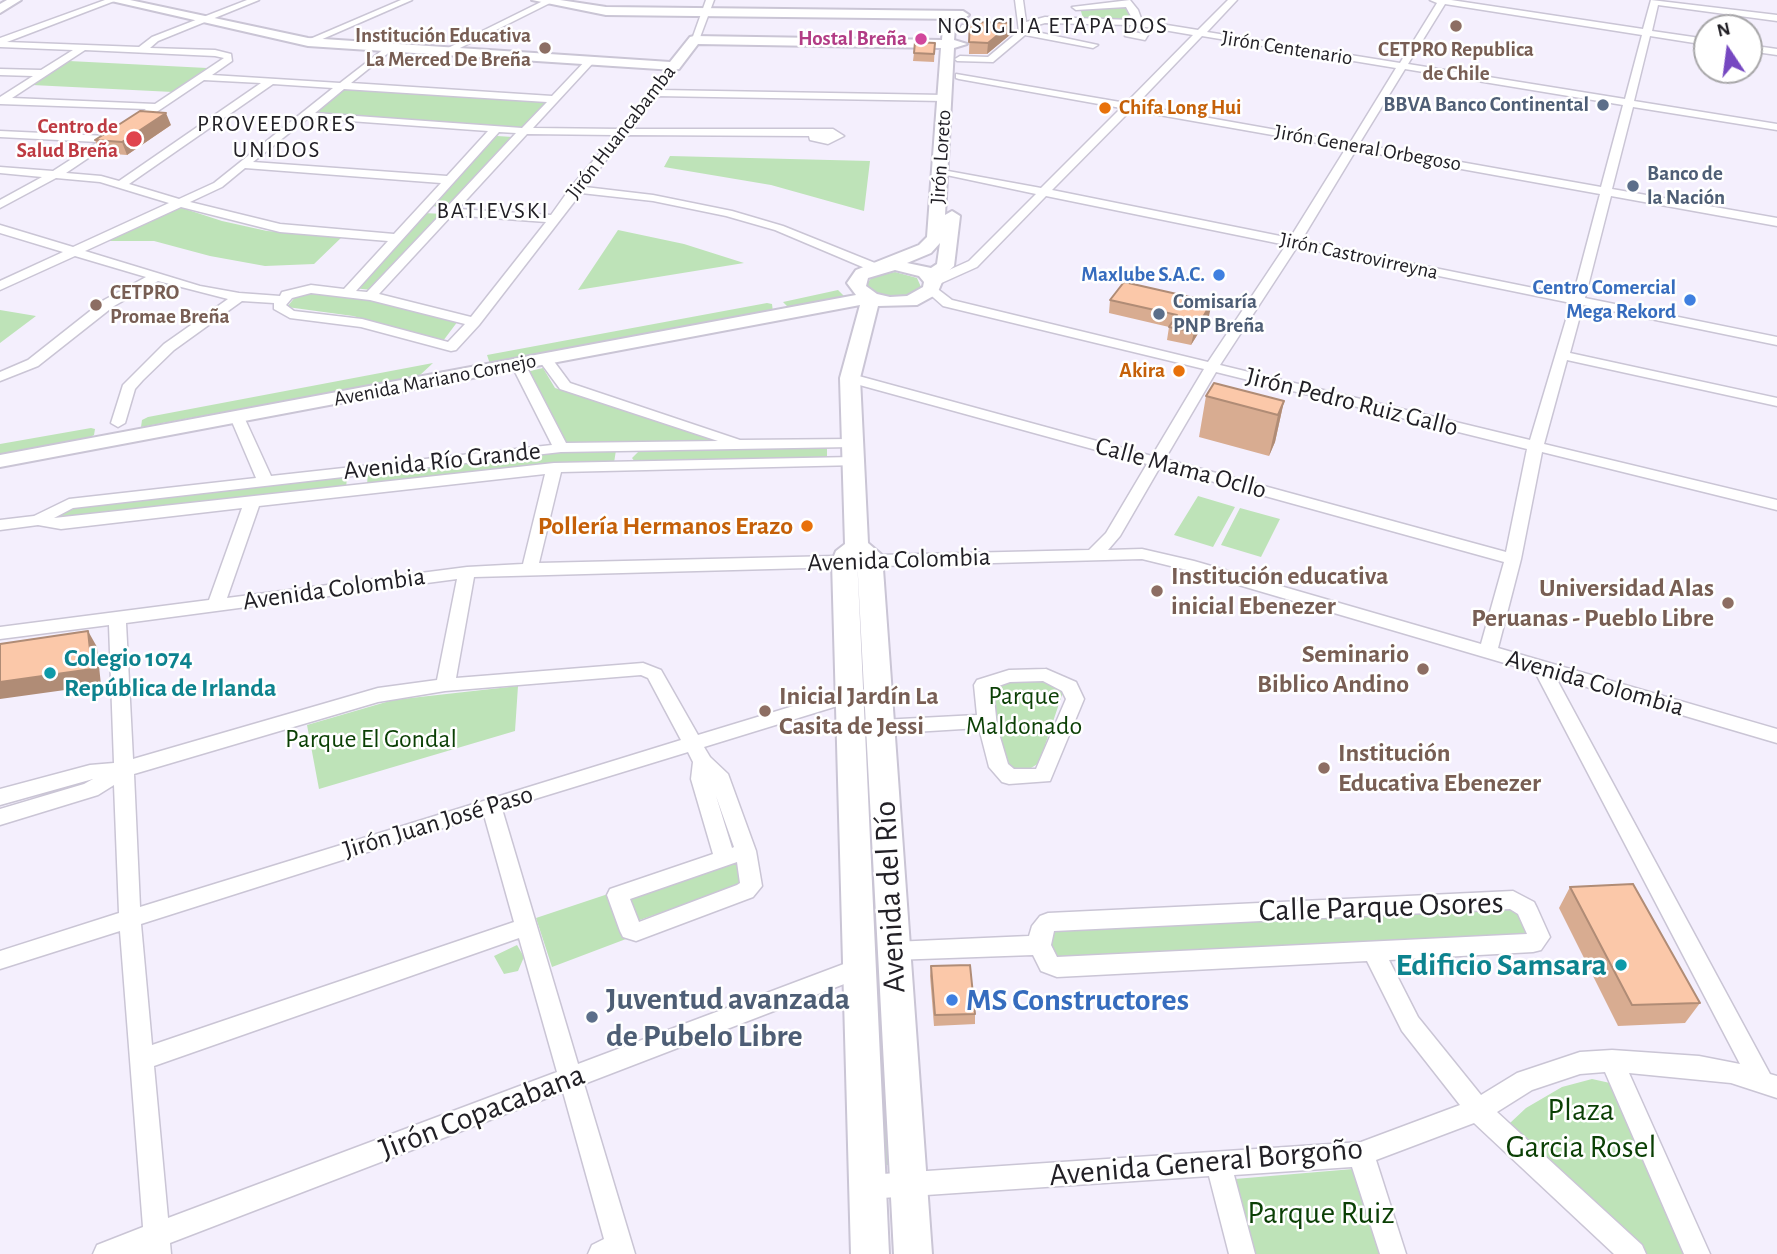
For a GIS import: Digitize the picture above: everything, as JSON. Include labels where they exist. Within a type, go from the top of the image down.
[{"type":"main road","points":[[0,9],[15,0]]},
{"type":"main road","points":[[113,0],[308,42],[674,66]]},
{"type":"main road","name":"Jirón Loreto","points":[[931,283],[945,266],[947,258],[948,171],[944,98],[956,49],[959,15],[947,0]]},
{"type":"main road","points":[[546,1],[592,10],[708,6],[959,15]]},
{"type":"main road","points":[[694,40],[956,49]]},
{"type":"main road","name":"Jirón Huancabamba","points":[[674,66],[694,40]]},
{"type":"main road","name":"Jirón Loreto","points":[[880,267],[931,244],[935,238],[966,76],[956,49]]},
{"type":"main road","points":[[863,329],[882,312],[901,302],[919,298],[931,283],[906,266],[880,267],[862,274],[856,283],[862,294],[871,298]]},
{"type":"main road","name":"Avenida Mariano Cornejo","points":[[0,445],[237,417],[455,363],[518,364],[545,359],[780,308],[856,283]]},
{"type":"main road","name":"Avenida Mariano Cornejo","points":[[0,461],[121,429],[455,363],[780,308],[871,298],[901,302]]},
{"type":"main road","name":"Avenida del Río","points":[[870,1254],[858,969],[864,696],[850,378],[871,298]]},
{"type":"main road","name":"Avenida del Río","points":[[864,696],[881,727],[913,1254]]},
{"type":"street","points":[[0,43],[113,0]]},
{"type":"street","points":[[141,50],[155,39],[255,0]]},
{"type":"street","points":[[308,42],[408,0]]},
{"type":"street","points":[[1019,0],[1023,27]]},
{"type":"street","points":[[931,283],[973,264],[1233,0]]},
{"type":"street","points":[[447,51],[546,1]]},
{"type":"street","points":[[1094,555],[1112,536],[1212,367],[1354,146],[1439,1],[1693,40]]},
{"type":"street","points":[[1488,652],[1513,559],[1535,448],[1578,301],[1655,1],[1777,18]]},
{"type":"street","points":[[1080,20],[1074,4],[1127,2],[1138,23],[1128,34],[1145,37]]},
{"type":"street","name":"Jirón Huancabamba","points":[[694,40],[708,6]]},
{"type":"street","points":[[959,15],[1023,27],[1086,31],[1093,45]]},
{"type":"street","name":"Jirón Centenario","points":[[1023,27],[1045,20],[1080,20],[1086,31],[1138,23],[1777,127]]},
{"type":"street","name":"Jirón Loreto","points":[[966,76],[990,60],[1023,27]]},
{"type":"street","points":[[0,43],[228,56],[226,62],[58,173],[0,205]]},
{"type":"street","points":[[1,100],[82,48]]},
{"type":"street","points":[[0,286],[184,204],[218,186],[389,48]]},
{"type":"street","points":[[956,49],[990,60]]},
{"type":"street","points":[[370,296],[590,61]]},
{"type":"street","name":"Jirón Huancabamba","points":[[455,363],[474,322],[575,189],[674,66]]},
{"type":"street","points":[[0,72],[42,74]]},
{"type":"street","name":"Jirón General Orbegoso","points":[[966,76],[1777,222]]},
{"type":"street","points":[[204,77],[554,99]]},
{"type":"street","points":[[122,184],[271,81]]},
{"type":"street","points":[[653,93],[944,98]]},
{"type":"street","points":[[1,100],[158,107]]},
{"type":"street","points":[[306,115],[526,131],[813,136]]},
{"type":"street","points":[[347,293],[496,129]]},
{"type":"street","points":[[0,134],[110,139]]},
{"type":"street","points":[[244,165],[450,180]]},
{"type":"street","points":[[0,170],[58,173],[122,184],[184,204],[280,228],[398,238]]},
{"type":"street","name":"Jirón Castrovirreyna","points":[[948,171],[1777,341]]},
{"type":"street","points":[[575,189],[653,198],[728,213],[779,228],[880,267]]},
{"type":"street","points":[[423,210],[553,219]]},
{"type":"street","points":[[0,229],[198,289],[239,297],[283,300]]},
{"type":"street","points":[[0,377],[33,363],[109,303],[159,275]]},
{"type":"street","name":"Jirón Pedro Ruiz Gallo","points":[[931,283],[948,303],[1777,505]]},
{"type":"street","points":[[455,363],[362,323],[290,314],[279,306],[283,300],[303,290],[347,293],[370,296],[474,322]]},
{"type":"street","points":[[121,429],[128,388],[169,347],[239,297]]},
{"type":"street","points":[[1562,355],[1777,402]]},
{"type":"street","points":[[545,359],[565,386],[746,445]]},
{"type":"street","points":[[518,364],[561,447]]},
{"type":"street","name":"Calle Mama Ocllo","points":[[850,378],[1513,559]]},
{"type":"street","points":[[237,417],[265,480]]},
{"type":"street","name":"Avenida Río Grande","points":[[38,520],[69,504],[561,447],[746,445],[852,452]]},
{"type":"street","points":[[623,466],[626,447]]},
{"type":"street","name":"Avenida Río Grande","points":[[0,525],[38,520],[61,524],[554,468],[852,452]]},
{"type":"street","points":[[530,568],[554,468]]},
{"type":"street","points":[[352,491],[354,470]]},
{"type":"street","points":[[216,604],[252,503]]},
{"type":"street","name":"Avenida Colombia","points":[[0,633],[467,572],[857,556],[1142,554],[1777,736]]},
{"type":"street","points":[[445,685],[467,572]]},
{"type":"street","points":[[117,616],[130,919],[158,1244]]},
{"type":"street","points":[[1542,668],[1769,1084]]},
{"type":"street","points":[[0,797],[90,772],[125,769],[367,698],[445,685],[643,669],[655,674],[703,762],[718,774],[746,851],[751,886],[745,891],[636,932],[631,931],[618,895],[746,851]]},
{"type":"street","points":[[1009,676],[1046,676],[1055,678],[1074,692],[1076,699],[1064,730],[1043,776],[1038,778],[1009,777],[1003,772],[986,721],[983,685],[989,680],[1009,676]]},
{"type":"street","name":"Jirón Juan José Paso","points":[[0,960],[491,805],[694,743],[864,696]]},
{"type":"street","points":[[881,727],[986,721]]},
{"type":"street","points":[[703,762],[701,779],[725,859]]},
{"type":"street","points":[[0,817],[91,790],[125,769]]},
{"type":"street","points":[[491,805],[570,1078],[614,1251]]},
{"type":"street","name":"Calle Parque Osores","points":[[1513,900],[1526,908],[1539,937],[1533,943],[1057,967],[1049,964],[1040,945],[1040,932],[1048,922],[1513,900]]},
{"type":"street","points":[[143,1059],[525,927]]},
{"type":"street","points":[[893,951],[1040,945]]},
{"type":"street","points":[[1373,951],[1410,1024],[1478,1110],[1633,1254]]},
{"type":"street","name":"Jirón Copacabana","points":[[106,1254],[158,1244],[570,1078],[858,969]]},
{"type":"street","points":[[1612,1061],[1697,1254]]},
{"type":"street","name":"Avenida General Borgoño","points":[[867,1187],[1361,1154],[1478,1110],[1525,1081],[1580,1063],[1612,1061],[1699,1067],[1769,1084]]},
{"type":"street","points":[[1361,1154],[1393,1254]]},
{"type":"street","points":[[1219,1165],[1242,1254]]},
{"type":"green space","points":[[1126,6],[1132,20],[1083,18],[1080,8]]},
{"type":"green space","points":[[69,61],[207,68],[173,92],[32,85]]},
{"type":"green space","points":[[345,88],[548,101],[523,128],[314,113]]},
{"type":"green space","points":[[497,136],[513,137],[450,208],[432,206]]},
{"type":"green space","points":[[670,156],[870,161],[864,211],[771,185],[664,167]]},
{"type":"green space","points":[[179,207],[222,221],[267,231],[343,236],[314,264],[265,266],[210,256],[154,241],[107,241]]},
{"type":"green space","points":[[424,213],[443,214],[372,290],[353,288]]},
{"type":"green space","points":[[618,230],[684,244],[744,263],[578,290]]},
{"type":"green space","points":[[895,272],[917,278],[921,287],[919,291],[896,299],[878,297],[867,290],[866,285],[872,277]]},
{"type":"green space","points":[[838,290],[846,298],[790,309],[783,302]]},
{"type":"green space","points":[[300,291],[344,293],[458,321],[443,341],[353,316],[287,307]]},
{"type":"green space","points":[[772,304],[773,312],[490,364],[487,355]]},
{"type":"green space","points":[[0,310],[36,316],[0,343]]},
{"type":"green space","points":[[433,363],[419,376],[141,427],[142,420],[148,417]]},
{"type":"green space","points":[[543,368],[555,388],[714,439],[714,442],[568,445],[526,372]]},
{"type":"green space","points":[[95,429],[94,435],[89,438],[0,455],[0,444]]},
{"type":"green space","points":[[827,447],[827,458],[635,462],[632,458],[639,451]]},
{"type":"green space","points":[[616,450],[614,463],[367,485],[368,472],[525,455]]},
{"type":"green space","points":[[347,476],[346,489],[59,519],[61,514],[76,508]]},
{"type":"green space","points":[[1198,496],[1235,507],[1213,547],[1174,535]]},
{"type":"green space","points":[[1240,508],[1280,519],[1261,557],[1221,545]]},
{"type":"green space","name":"Parque Maldonado","points":[[1036,676],[1053,680],[1063,692],[1039,763],[1031,768],[1009,770],[1002,764],[986,683]]},
{"type":"green space","name":"Parque El Gondal","points":[[518,686],[515,731],[319,789],[307,725],[393,700]]},
{"type":"green space","points":[[856,709],[869,709],[896,1165],[876,1165]]},
{"type":"green space","points":[[737,861],[741,863],[743,884],[637,921],[629,902],[632,898]]},
{"type":"green space","points":[[611,893],[626,939],[552,967],[536,918]]},
{"type":"green space","points":[[1514,907],[1521,915],[1529,937],[1059,959],[1049,950],[1051,930]]},
{"type":"green space","points":[[517,945],[524,957],[518,971],[504,974],[494,956]]},
{"type":"green space","name":"Plaza Garcia Rosel","points":[[1592,1079],[1610,1083],[1686,1254],[1646,1254],[1510,1123],[1526,1108],[1562,1087]]},
{"type":"green space","name":"Parque Ruiz","points":[[1353,1169],[1379,1254],[1254,1254],[1235,1179]]},
{"type":"building","points":[[970,22],[1012,23],[988,43],[969,42]]},
{"type":"building","points":[[915,42],[935,43],[934,54],[914,53]]},
{"type":"building","points":[[140,111],[166,113],[122,142],[95,140]]},
{"type":"building","points":[[1124,282],[1212,302],[1194,332],[1169,327],[1177,315],[1110,300]]},
{"type":"building","points":[[1214,383],[1284,401],[1278,415],[1206,396]]},
{"type":"building","points":[[88,631],[92,669],[0,682],[0,644]]},
{"type":"building","points":[[1633,884],[1700,1003],[1632,1005],[1570,887]]},
{"type":"building","name":"MS Constructores","points":[[970,965],[975,1014],[935,1015],[931,966]]},
{"type":"place","name":"CETPRO Republica de Chile","points":[[1456,26]]},
{"type":"place","name":"Hostal Breña","points":[[921,39]]},
{"type":"place","name":"Institución Educativa La Merced De Breña","points":[[545,48]]},
{"type":"place","name":"BBVA Banco Continental","points":[[1603,105]]},
{"type":"place","name":"Chifa Long Hui","points":[[1105,108]]},
{"type":"place","name":"Centro de Salud Breña","points":[[134,139]]},
{"type":"place","name":"Banco de la Nación","points":[[1633,186]]},
{"type":"place","name":"Maxlube S.A.C.","points":[[1219,275]]},
{"type":"place","name":"Centro Comercial Mega Rekord","points":[[1690,300]]},
{"type":"place","name":"CETPRO Promae Breña","points":[[96,305]]},
{"type":"place","name":"Comisaría PNP Breña","points":[[1159,314]]},
{"type":"place","name":"Akira","points":[[1179,371]]},
{"type":"place","name":"Pollería Hermanos Erazo","points":[[807,526]]},
{"type":"place","name":"Institución educativa inicial Ebenezer","points":[[1157,591]]},
{"type":"place","name":"Universidad Alas Peruanas - Pueblo Libre","points":[[1728,603]]},
{"type":"place","name":"Seminario Biblico Andino","points":[[1423,669]]},
{"type":"place","name":"Colegio 1074 República de Irlanda","points":[[50,673]]},
{"type":"place","name":"Inicial Jardín La Casita de Jessi","points":[[765,711]]},
{"type":"place","name":"Institución Educativa Ebenezer","points":[[1324,768]]},
{"type":"place","name":"Edificio Samsara","points":[[1621,965]]},
{"type":"place","name":"MS Constructores","points":[[952,1000]]},
{"type":"place","name":"Juventud avanzada de Pubelo Libre","points":[[592,1017]]},
{"type":"district","name":"NOSIGLIA ETAPA DOS","points":[[1053,26]]},
{"type":"district","name":"PROVEEDORES UNIDOS","points":[[277,137]]},
{"type":"district","name":"BATIEVSKI","points":[[493,211]]}]
